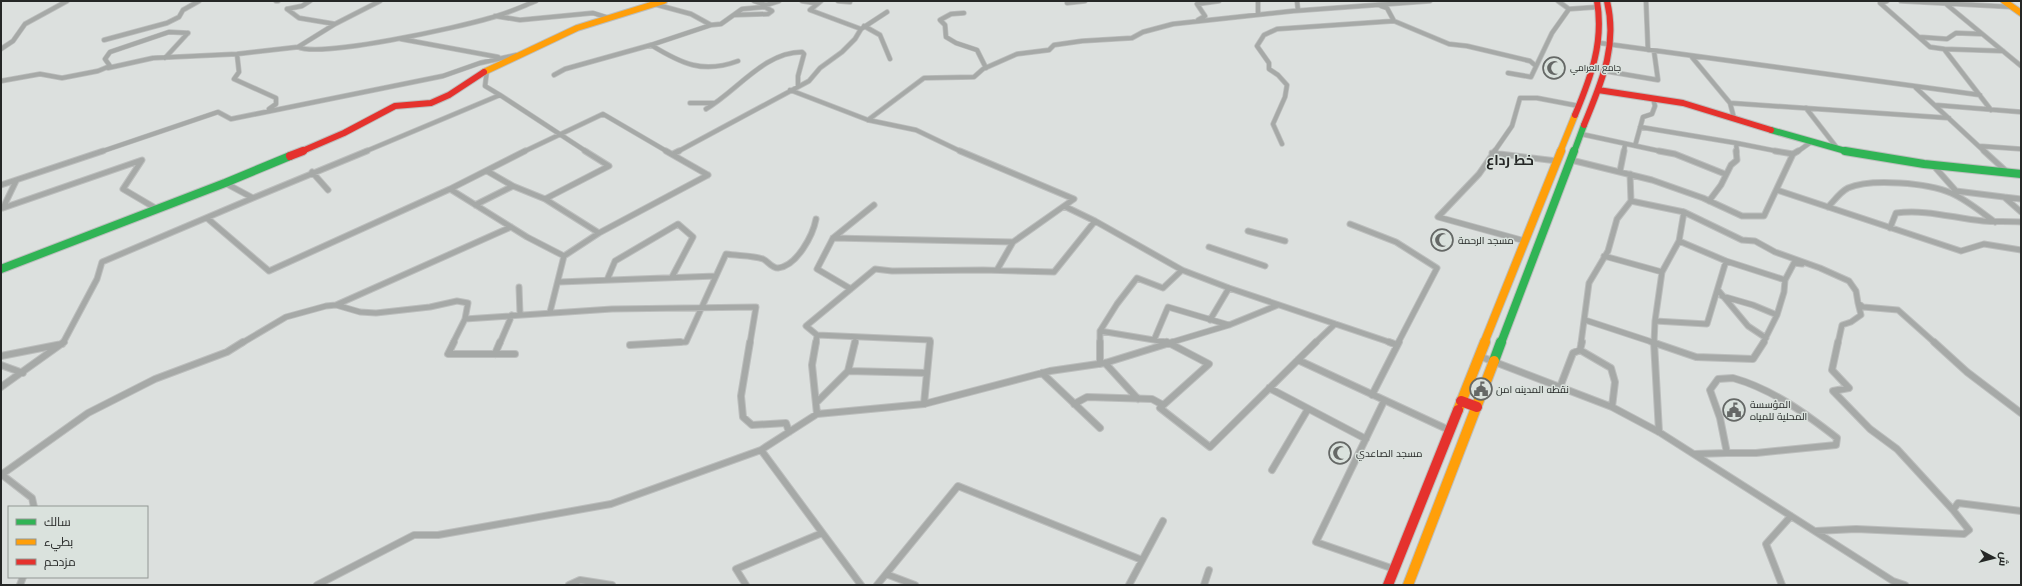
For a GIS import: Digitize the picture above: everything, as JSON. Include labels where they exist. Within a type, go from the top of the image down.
[{"type":"main road","points":[[1,269],[225,183],[344,133],[395,106],[424,105],[440,100],[488,70],[577,28],[664,1]]},
{"type":"main road","points":[[1408,585],[1605,71],[1612,45],[1612,25],[1607,1]]},
{"type":"main road","points":[[2004,1],[2015,6],[2021,13]]},
{"type":"main road","points":[[1388,585],[1594,69],[1600,43],[1598,4]]},
{"type":"main road","points":[[1594,69],[1605,71]]},
{"type":"main road","points":[[1598,90],[1683,103],[1811,142],[1865,155],[1933,165],[2021,174]]},
{"type":"main road","points":[[1535,215],[1548,220]]},
{"type":"main road","points":[[1521,251],[1535,256]]},
{"type":"main road","points":[[1461,401],[1477,407]]},
{"type":"street","points":[[1,49],[12,44],[20,29],[25,24],[68,1]]},
{"type":"street","points":[[104,40],[167,23],[179,17],[183,10],[199,1]]},
{"type":"street","points":[[310,1],[302,6],[287,9],[299,18],[335,24]]},
{"type":"street","points":[[298,47],[335,24],[380,1]]},
{"type":"street","points":[[1,81],[40,74],[62,78],[98,71],[148,58],[237,54],[271,51],[290,46],[298,47],[304,50],[334,49],[445,30],[495,16],[536,1]]},
{"type":"street","points":[[734,15],[768,14],[772,11],[766,6],[754,1]]},
{"type":"street","points":[[554,76],[565,69],[651,45],[711,25],[721,24],[742,9],[766,6],[779,1]]},
{"type":"street","points":[[802,1],[815,3],[821,1]]},
{"type":"street","points":[[821,1],[810,10],[863,27],[880,35],[890,58]]},
{"type":"street","points":[[838,1],[850,2]]},
{"type":"street","points":[[1067,3],[1085,1]]},
{"type":"street","points":[[1194,22],[1205,16],[1197,4],[1219,1]]},
{"type":"street","points":[[1258,1],[1258,14]]},
{"type":"street","points":[[1297,1],[1298,10]]},
{"type":"street","points":[[1330,1],[1331,8]]},
{"type":"street","points":[[868,120],[924,78],[974,77],[986,68],[1017,54],[1049,50],[1054,45],[1082,41],[1132,38],[1143,32],[1173,24],[1258,14],[1430,1]]},
{"type":"street","points":[[1558,1],[1569,9]]},
{"type":"street","points":[[1646,1],[1648,50]]},
{"type":"street","points":[[1887,1],[1880,3],[1930,48],[1944,50],[2003,51]]},
{"type":"street","points":[[1901,1],[2015,6]]},
{"type":"street","points":[[654,4],[704,19],[711,25]]},
{"type":"street","points":[[1508,73],[1531,77],[1550,37],[1562,17],[1569,9],[1598,4]]},
{"type":"street","points":[[1945,4],[2021,66]]},
{"type":"street","points":[[1377,5],[1387,8],[1394,21]]},
{"type":"street","points":[[673,154],[809,80],[820,68],[842,52],[855,39],[863,27],[887,12]]},
{"type":"street","points":[[495,16],[520,20],[593,13],[609,18]]},
{"type":"street","points":[[964,13],[951,14],[940,20],[945,25],[946,37],[956,43],[977,50],[986,68]]},
{"type":"street","points":[[1282,144],[1273,124],[1285,97],[1287,85],[1278,75],[1269,69],[1268,63],[1257,46],[1261,38],[1267,32],[1277,29],[1394,21],[1449,44],[1468,46],[1530,61],[1536,66]]},
{"type":"street","points":[[167,23],[180,32]]},
{"type":"street","points":[[98,71],[110,66],[105,59],[115,50],[164,34],[180,32],[188,33],[164,58]]},
{"type":"street","points":[[1919,37],[1947,39],[1956,33],[1981,34]]},
{"type":"street","points":[[375,41],[402,39],[502,58]]},
{"type":"street","points":[[1600,43],[1980,95]]},
{"type":"street","points":[[651,45],[670,56],[697,67],[717,68],[738,61]]},
{"type":"street","points":[[1944,50],[1991,110]]},
{"type":"street","points":[[1605,71],[1658,80],[1654,51]]},
{"type":"street","points":[[706,109],[758,68],[791,52],[802,52],[804,54],[798,76],[798,86]]},
{"type":"street","points":[[1,186],[218,112],[231,119],[443,76],[480,63],[526,53]]},
{"type":"street","points":[[237,54],[239,72],[234,79],[276,98],[276,104],[265,111]]},
{"type":"street","points":[[1691,56],[1730,103],[1734,118]]},
{"type":"street","points":[[488,70],[485,86],[609,166],[545,199]]},
{"type":"street","points":[[1915,87],[2007,172]]},
{"type":"street","points":[[790,90],[868,120],[916,130],[1074,199],[1013,242],[997,270]]},
{"type":"street","points":[[1,387],[63,344],[97,279],[102,262],[312,172],[500,95]]},
{"type":"street","points":[[1525,241],[1438,217],[1479,174],[1512,126],[1520,98],[1537,98],[1579,106]]},
{"type":"street","points":[[1634,146],[1643,117],[1652,114],[1655,106],[1653,98]]},
{"type":"street","points":[[690,103],[715,103]]},
{"type":"street","points":[[1730,103],[1949,118]]},
{"type":"street","points":[[1935,105],[2021,112]]},
{"type":"street","points":[[1806,108],[1837,148]]},
{"type":"street","points":[[207,218],[269,271],[450,189],[560,133],[603,114],[708,175],[599,233],[564,256],[559,282],[550,312]]},
{"type":"street","points":[[1640,127],[1793,154]]},
{"type":"street","points":[[1581,134],[1675,154],[1725,174]]},
{"type":"street","points":[[1571,160],[1652,180],[1709,201],[1742,216],[1758,217],[1764,216],[1778,190],[1793,154],[1811,142]]},
{"type":"street","points":[[1620,171],[1625,144]]},
{"type":"street","points":[[1709,201],[1721,185],[1725,174],[1737,160],[1736,144]]},
{"type":"street","points":[[1979,146],[2021,149]]},
{"type":"street","points":[[1492,153],[1557,161]]},
{"type":"street","points":[[16,181],[3,208],[142,160],[123,189],[157,209]]},
{"type":"street","points":[[1933,165],[1956,191],[2021,199]]},
{"type":"street","points":[[487,171],[513,186],[545,199],[599,233]]},
{"type":"street","points":[[312,172],[328,190]]},
{"type":"street","points":[[1580,350],[1589,283],[1604,256],[1617,219],[1631,201],[1630,174]]},
{"type":"street","points":[[225,183],[253,198]]},
{"type":"street","points":[[1828,207],[1843,191],[1850,187],[1870,183],[1893,184],[1950,193],[1995,222]]},
{"type":"street","points":[[475,205],[513,186]]},
{"type":"street","points":[[450,189],[511,227],[564,256]]},
{"type":"street","points":[[1778,190],[1961,251],[1984,244],[2021,250]]},
{"type":"street","points":[[2004,196],[2021,212]]},
{"type":"street","points":[[1631,201],[1684,212],[1742,240],[1755,241],[1775,252],[1849,282],[1856,291],[1861,315],[1842,325],[1832,370],[1849,388],[1832,391],[1870,429],[1897,448],[1969,530],[1964,534],[1856,529],[1816,531]]},
{"type":"street","points":[[851,289],[817,269],[833,238],[874,204]]},
{"type":"street","points":[[1064,206],[1095,221],[1182,270],[1229,288],[1397,345]]},
{"type":"street","points":[[1890,228],[1896,213],[1903,211],[1938,213],[1995,222],[2021,222]]},
{"type":"street","points":[[1659,432],[1654,343],[1655,321],[1662,272],[1678,241],[1684,212]]},
{"type":"street","points":[[630,345],[686,342],[726,254],[764,259],[769,265],[775,268],[782,267],[809,242],[816,218]]},
{"type":"street","points":[[924,404],[930,340],[856,338],[817,335],[806,326],[875,269],[892,271],[997,270],[1054,272],[1095,221]]},
{"type":"street","points":[[607,280],[615,261],[678,224],[692,237],[672,277]]},
{"type":"street","points":[[1350,224],[1379,233],[1414,251],[1438,268],[1372,395]]},
{"type":"street","points":[[34,506],[32,498],[1,474],[94,409],[155,379],[227,352],[286,317],[326,306],[336,305],[511,227]]},
{"type":"street","points":[[1248,230],[1285,241]]},
{"type":"street","points":[[833,238],[1013,242]]},
{"type":"street","points":[[1678,241],[1726,261],[1785,280]]},
{"type":"street","points":[[1209,247],[1265,266]]},
{"type":"street","points":[[1604,256],[1662,272]]},
{"type":"street","points":[[1655,321],[1707,324],[1726,261]]},
{"type":"street","points":[[1585,320],[1696,357],[1753,359],[1766,338],[1777,315],[1784,292],[1785,280],[1794,264],[1802,264],[1802,262]]},
{"type":"street","points":[[1138,399],[1103,363],[1100,331],[1136,278],[1163,288],[1182,270]]},
{"type":"street","points":[[559,282],[716,276]]},
{"type":"street","points":[[519,287],[520,314]]},
{"type":"street","points":[[1210,320],[1229,288]]},
{"type":"street","points":[[1717,292],[1723,296],[1748,326],[1766,338]]},
{"type":"street","points":[[1723,296],[1753,305],[1777,315]]},
{"type":"street","points":[[336,305],[360,312],[376,313],[430,307],[457,301],[468,303],[465,319],[448,354],[515,354]]},
{"type":"street","points":[[1858,303],[1863,307],[1898,310],[1967,372],[2021,413]]},
{"type":"street","points":[[317,585],[414,535],[438,535],[611,504],[761,450],[817,414],[924,404],[1042,374],[1103,363],[1229,325],[1278,305]]},
{"type":"street","points":[[465,319],[520,314],[612,309],[756,307],[741,396],[743,417],[752,425],[786,423],[790,432]]},
{"type":"street","points":[[1154,340],[1168,307],[1229,325]]},
{"type":"street","points":[[495,354],[512,315]]},
{"type":"street","points":[[1100,331],[1171,343],[1209,364],[1160,408],[1210,447],[1335,324]]},
{"type":"street","points":[[817,335],[812,365],[817,414]]},
{"type":"street","points":[[816,403],[848,371],[856,338]]},
{"type":"street","points":[[1,356],[63,344]]},
{"type":"street","points":[[1560,386],[1573,353],[1580,350]]},
{"type":"street","points":[[1580,350],[1611,368],[1615,382],[1612,407]]},
{"type":"street","points":[[1479,356],[1612,407],[1659,432],[1893,581],[1905,585]]},
{"type":"street","points":[[1298,360],[1449,430]]},
{"type":"street","points":[[1,365],[23,373]]},
{"type":"street","points":[[848,371],[927,373]]},
{"type":"street","points":[[1042,374],[1100,428]]},
{"type":"street","points":[[1695,454],[1756,453],[1836,445],[1837,438],[1757,384],[1737,378],[1720,378],[1715,381],[1710,390],[1720,418],[1728,453]]},
{"type":"street","points":[[1269,388],[1366,439]]},
{"type":"street","points":[[1074,404],[1086,397],[1152,399],[1163,405]]},
{"type":"street","points":[[1384,401],[1316,542],[1394,569]]},
{"type":"street","points":[[1272,470],[1308,409]]},
{"type":"street","points":[[761,450],[861,585]]},
{"type":"street","points":[[877,585],[958,486],[1142,560]]},
{"type":"street","points":[[1953,510],[1958,503],[2021,511]]},
{"type":"street","points":[[1781,585],[1766,544],[1791,516]]},
{"type":"street","points":[[1129,585],[1163,521]]},
{"type":"street","points":[[746,585],[736,569],[822,533]]},
{"type":"street","points":[[1204,585],[1209,570]]},
{"type":"street","points":[[886,574],[916,585]]},
{"type":"street","points":[[569,585],[580,580],[612,585]]},
{"type":"traffic: fast","points":[[1494,361],[1584,125]]},
{"type":"traffic: fast","points":[[1771,130],[1854,153],[1943,166],[2021,174]]},
{"type":"traffic: fast","points":[[1,269],[225,183],[290,156]]},
{"type":"traffic: slow","points":[[484,72],[577,28],[664,1]]},
{"type":"traffic: slow","points":[[2004,1],[2021,13]]},
{"type":"traffic: slow","points":[[1458,410],[1575,115]]},
{"type":"traffic: slow","points":[[1408,585],[1494,361]]},
{"type":"traffic: jam","points":[[1575,115],[1591,74],[1598,45],[1600,16],[1597,1]]},
{"type":"traffic: jam","points":[[1584,125],[1602,80],[1610,48],[1612,33],[1611,17],[1607,1]]},
{"type":"traffic: jam","points":[[290,156],[344,133],[395,106],[431,103],[449,95],[484,72]]},
{"type":"traffic: jam","points":[[1598,90],[1683,103],[1771,130]]},
{"type":"traffic: jam","points":[[1461,401],[1477,407]]},
{"type":"traffic: jam","points":[[1388,585],[1458,410]]},
{"type":"place","name":"جامع العرامي","points":[[1554,68]]},
{"type":"place","name":"مسجد الرحمة","points":[[1442,240]]},
{"type":"place","name":"نقطه المدينه امن","points":[[1481,389]]},
{"type":"place","name":"المؤسسة المحلية للمياه","points":[[1734,410]]},
{"type":"place","name":"مسجد الصاعدي","points":[[1340,453]]},
{"type":"district","name":"خط رداع","points":[[1510,160]]}]
